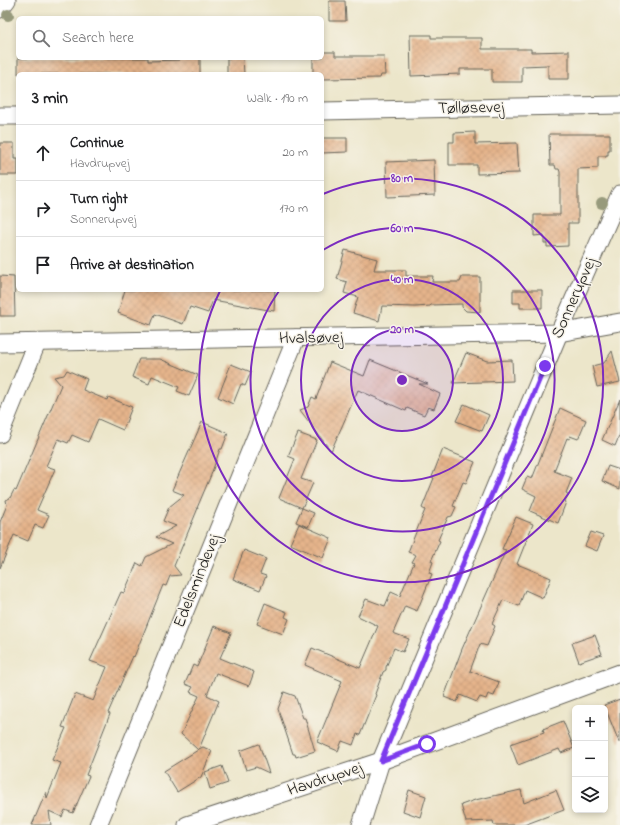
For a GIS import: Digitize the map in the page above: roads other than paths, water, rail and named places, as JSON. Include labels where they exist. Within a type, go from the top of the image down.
[{"type":"street","points":[[0,9],[7,0]]},
{"type":"street","name":"Tølløsevej","points":[[324,111],[620,106]]},
{"type":"street","points":[[0,116],[16,116]]},
{"type":"street","name":"Sonnerupvej","points":[[361,825],[381,761],[559,333],[620,194]]},
{"type":"street","name":"Hvalsøvej","points":[[0,343],[559,333],[620,322]]},
{"type":"street","name":"Edelsmindevej","points":[[98,825],[296,338]]},
{"type":"street","points":[[0,434],[38,343]]},
{"type":"street","name":"Havdrupvej","points":[[187,825],[381,761],[620,673]]}]
